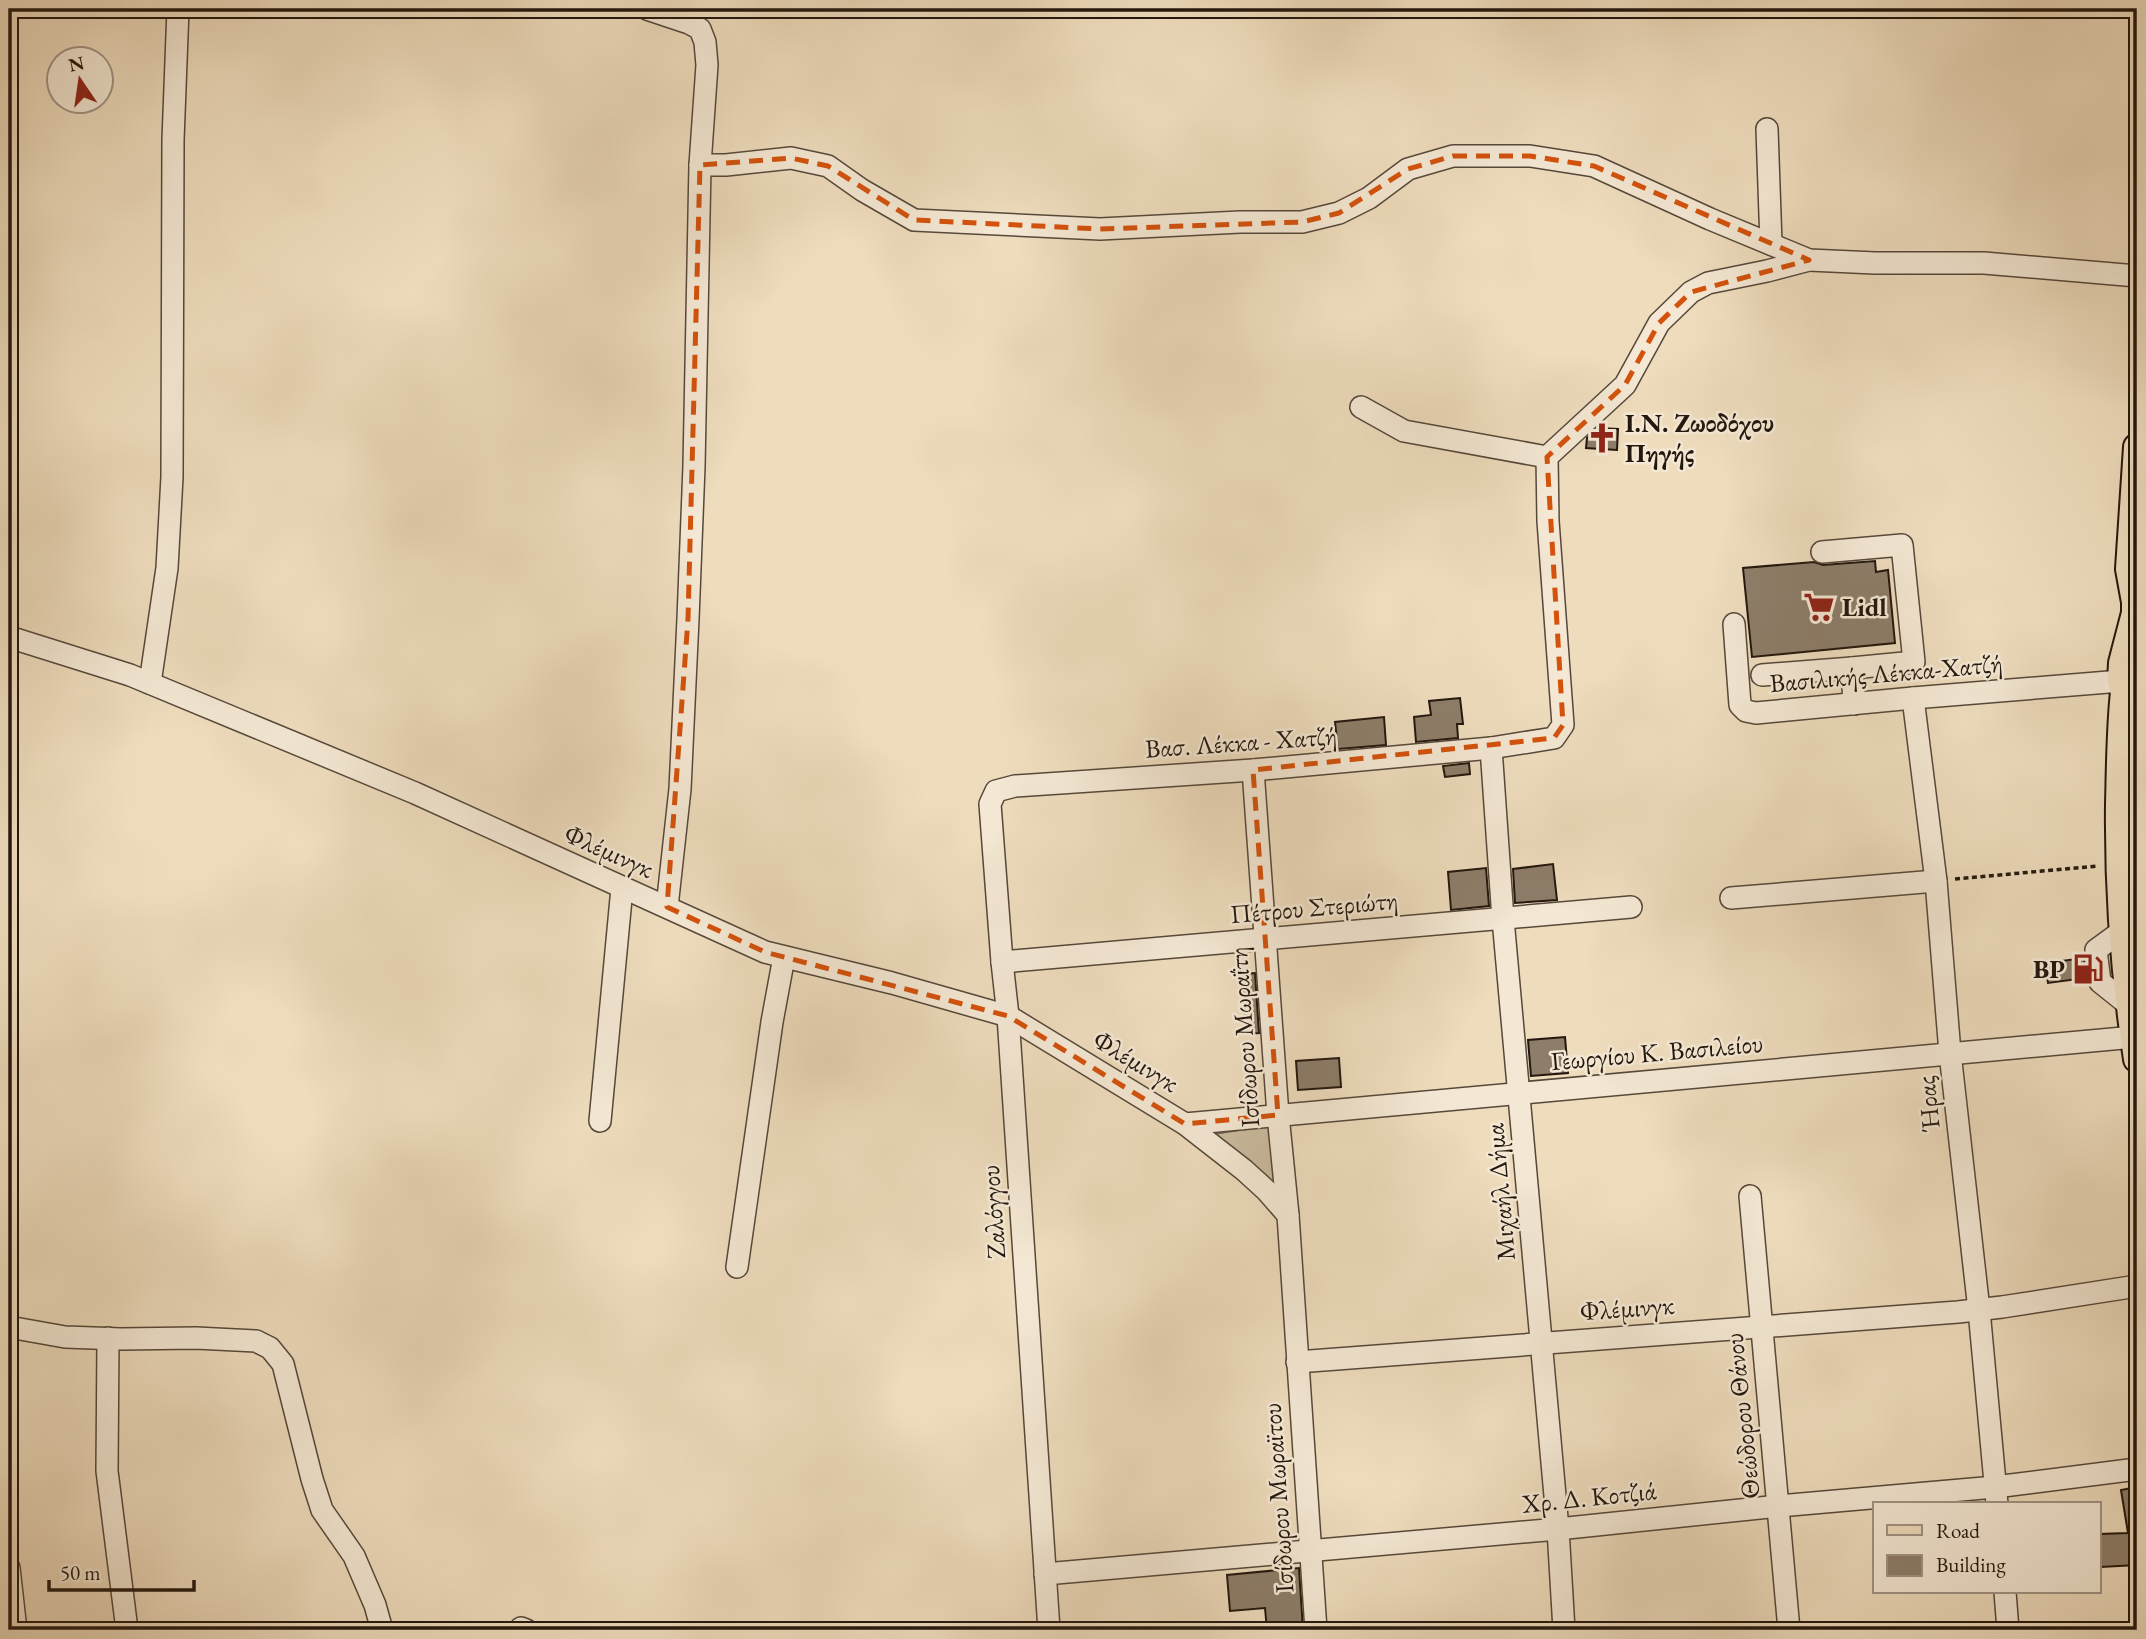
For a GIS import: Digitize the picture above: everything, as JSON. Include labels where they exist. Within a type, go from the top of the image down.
[{"type":"main road","points":[[2135,1048],[2122,931],[2119,864],[2120,727],[2135,613],[2130,579],[2134,560],[2137,447]]},
{"type":"main road","points":[[2126,686],[2127,649],[2137,637]]},
{"type":"main road","points":[[2120,764],[2125,750],[2137,733]]},
{"type":"street","points":[[150,683],[167,568],[171,490],[173,140],[178,9]]},
{"type":"street","points":[[647,9],[700,29],[705,42],[707,65],[700,165],[694,466],[680,789],[667,907]]},
{"type":"street","points":[[1767,129],[1771,244]]},
{"type":"street","points":[[700,165],[790,158],[828,166],[862,190],[914,220],[1100,229],[1240,222],[1302,222],[1339,213],[1369,198],[1408,169],[1453,156],[1530,156],[1594,166],[1809,260]]},
{"type":"street","points":[[1361,407],[1404,431],[1547,457],[1625,386],[1659,323],[1691,292],[1708,283],[1809,260],[1984,263],[2137,276]]},
{"type":"street","name":"Βασ. Λέκκα - Χατζή","points":[[996,791],[1015,786],[1253,770],[1491,748],[1554,738],[1563,725],[1548,521],[1547,457]]},
{"type":"street","points":[[1762,675],[1914,662],[1902,545],[1822,552]]},
{"type":"street","name":"Βασιλικής Λέκκα-Χατζή","points":[[1734,624],[1741,705],[1746,711],[1756,713],[1913,698],[2126,686]]},
{"type":"street","name":"Φλέμινγκ","points":[[9,637],[130,675],[415,793],[741,941],[784,957],[891,983],[1008,1016],[1185,1124],[1244,1170],[1289,1215]]},
{"type":"street","points":[[1852,668],[1854,704]]},
{"type":"street","name":"Ήρας","points":[[1913,698],[1936,881],[1950,1054],[1979,1310],[1996,1495]]},
{"type":"street","name":"Μιχαήλ Δήμα","points":[[1491,748],[1503,919],[1558,1529],[1564,1630]]},
{"type":"street","name":"Ισίδωρου Μωραΐτη","points":[[1253,770],[1278,1115],[1289,1215]]},
{"type":"street","name":"Ζαλόγγου","points":[[996,791],[990,804],[1008,1016],[1049,1630]]},
{"type":"street","points":[[1731,898],[1936,881]]},
{"type":"street","points":[[600,1121],[622,888]]},
{"type":"street","name":"Πέτρου Στεριώτη","points":[[1002,962],[1631,907]]},
{"type":"street","points":[[737,1267],[772,1022],[784,957]]},
{"type":"street","name":"Γεωργίου Κ. Βασιλείου","points":[[1185,1124],[1950,1054],[2135,1048]]},
{"type":"street","name":"Θεώδορου Θάνου","points":[[1750,1196],[1789,1630]]},
{"type":"street","points":[[1289,1215],[1297,1362]]},
{"type":"street","name":"Φλέμινγκ","points":[[1297,1362],[1979,1310],[2137,1286]]},
{"type":"street","points":[[9,1327],[65,1336],[256,1341],[270,1348],[283,1364],[322,1510],[354,1556],[375,1605],[382,1630]]},
{"type":"street","points":[[108,1338],[107,1471],[127,1630]]},
{"type":"street","name":"Ισίδωρου Μωραϊτου","points":[[1297,1362],[1316,1630]]},
{"type":"street","name":"Χρ. Δ. Κοτζιά","points":[[1045,1574],[1558,1529],[1779,1506],[1996,1495],[2137,1469]]},
{"type":"street","points":[[9,1568],[16,1630]]},
{"type":"street","points":[[2005,1594],[2008,1630]]},
{"type":"path","points":[[1936,881],[2119,864]]},
{"type":"highlighted area","points":[[1453,156],[1530,156],[1594,166],[1809,260],[1691,292],[1659,323],[1625,385],[1547,457],[1563,725],[1554,738],[1253,770],[1278,1115],[1185,1124],[1008,1016],[765,952],[667,907],[688,619],[700,165],[791,158],[828,166],[914,220],[1100,229],[1302,222],[1339,213],[1408,169]]},
{"type":"shaded area","points":[[1265,1126],[1270,1128],[1276,1188],[1214,1134]]},
{"type":"building","name":"Ι.Ν. Ζωοδόχου Πηγής","points":[[1598,428],[1618,429],[1617,450],[1586,448],[1587,438]]},
{"type":"building","name":"Lidl","points":[[1875,561],[1876,572],[1888,570],[1895,643],[1752,657],[1743,568],[1814,562],[1823,565]]},
{"type":"building","points":[[1460,698],[1463,724],[1457,724],[1458,738],[1416,742],[1414,717],[1431,715],[1429,701]]},
{"type":"building","points":[[1384,717],[1386,745],[1338,749],[1335,722]]},
{"type":"building","points":[[1469,763],[1470,774],[1445,777],[1443,766]]},
{"type":"building","points":[[1553,864],[1557,900],[1515,903],[1513,869]]},
{"type":"building","points":[[1486,868],[1489,906],[1451,910],[1448,872]]},
{"type":"building","points":[[2084,958],[2086,978],[2048,983],[2045,963]]},
{"type":"building","points":[[1255,973],[1259,1033],[1247,1034],[1242,974]]},
{"type":"building","points":[[1565,1037],[1568,1073],[1531,1076],[1528,1040]]},
{"type":"building","points":[[1339,1058],[1341,1087],[1298,1090],[1296,1061]]},
{"type":"building","points":[[2137,1487],[2137,1565],[2101,1567],[2100,1534],[2128,1533],[2121,1490]]},
{"type":"building","points":[[1299,1568],[1303,1630],[1267,1630],[1265,1608],[1230,1611],[1227,1575]]},
{"type":"place","name":"Ι.Ν. Ζωοδόχου Πηγής","points":[[1602,438]]},
{"type":"place","name":"Lidl","points":[[1819,607]]},
{"type":"place","name":"BP","points":[[2088,969]]}]
